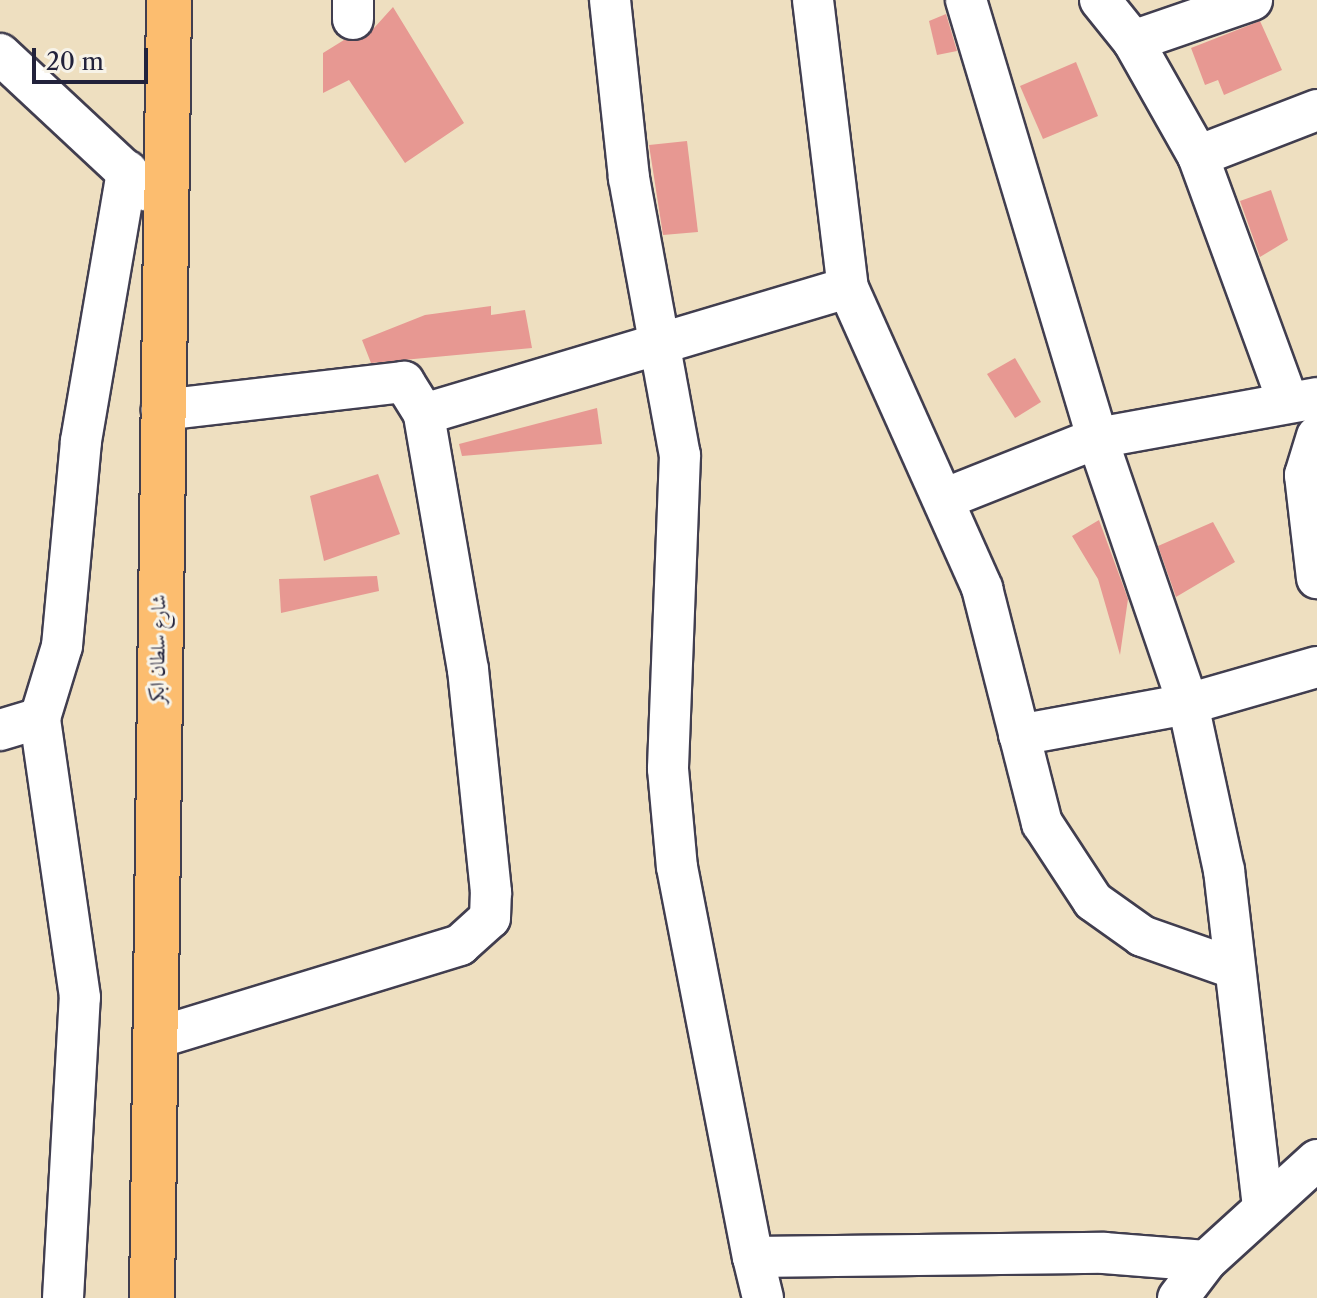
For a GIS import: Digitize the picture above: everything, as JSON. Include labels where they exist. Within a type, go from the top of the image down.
[{"type":"highway","name":"شارع سلطان ابكر","points":[[152,1298],[169,0]]},
{"type":"street","points":[[610,0],[612,67],[680,455],[668,769],[676,853],[707,1046],[763,1298]]},
{"type":"street","points":[[813,0],[848,288],[982,588],[1042,823],[1093,901],[1142,936],[1230,967]]},
{"type":"street","points":[[966,0],[1097,438],[1188,704],[1224,870],[1230,967],[1263,1207]]},
{"type":"street","points":[[944,499],[1097,438],[1302,399],[1198,156],[1133,41],[1100,0]]},
{"type":"street","points":[[1133,41],[1252,0]]},
{"type":"street","points":[[0,54],[165,207]]},
{"type":"street","points":[[1198,156],[1317,110]]},
{"type":"street","points":[[63,1298],[80,997],[53,850],[40,718],[62,646],[81,441],[127,171]]},
{"type":"street","points":[[424,414],[662,348],[848,288]]},
{"type":"street","points":[[153,1039],[394,969],[460,945],[490,918],[468,670],[424,414],[404,382],[162,410]]},
{"type":"street","points":[[1317,436],[1305,475],[1317,578]]},
{"type":"street","points":[[1019,735],[1188,704],[1317,667]]},
{"type":"street","points":[[0,730],[40,718]]},
{"type":"street","points":[[1178,1298],[1206,1261],[1317,1160]]},
{"type":"street","points":[[753,1257],[1104,1253],[1206,1261]]},
{"type":"building","points":[[393,7],[464,123],[405,163],[349,80],[323,93],[323,53],[344,40],[365,38]]},
{"type":"building","points":[[946,14],[957,51],[937,55],[929,21]]},
{"type":"building","points":[[1260,21],[1282,70],[1224,95],[1218,80],[1205,85],[1191,48]]},
{"type":"building","points":[[1076,62],[1098,116],[1043,139],[1020,86]]},
{"type":"building","points":[[687,141],[698,232],[663,235],[649,145]]},
{"type":"building","points":[[1271,190],[1288,240],[1260,257],[1240,201]]},
{"type":"building","points":[[491,306],[491,315],[525,310],[532,348],[371,363],[362,340],[425,315]]},
{"type":"building","points":[[1015,358],[1041,402],[1015,418],[987,374]]},
{"type":"building","points":[[597,408],[602,444],[462,456],[459,444]]},
{"type":"building","points":[[378,474],[400,534],[324,561],[310,496]]},
{"type":"building","points":[[1099,520],[1128,599],[1120,655],[1098,579],[1072,536]]},
{"type":"building","points":[[1213,522],[1235,562],[1176,597],[1158,546]]},
{"type":"building","points":[[377,576],[379,591],[281,613],[279,579]]}]
